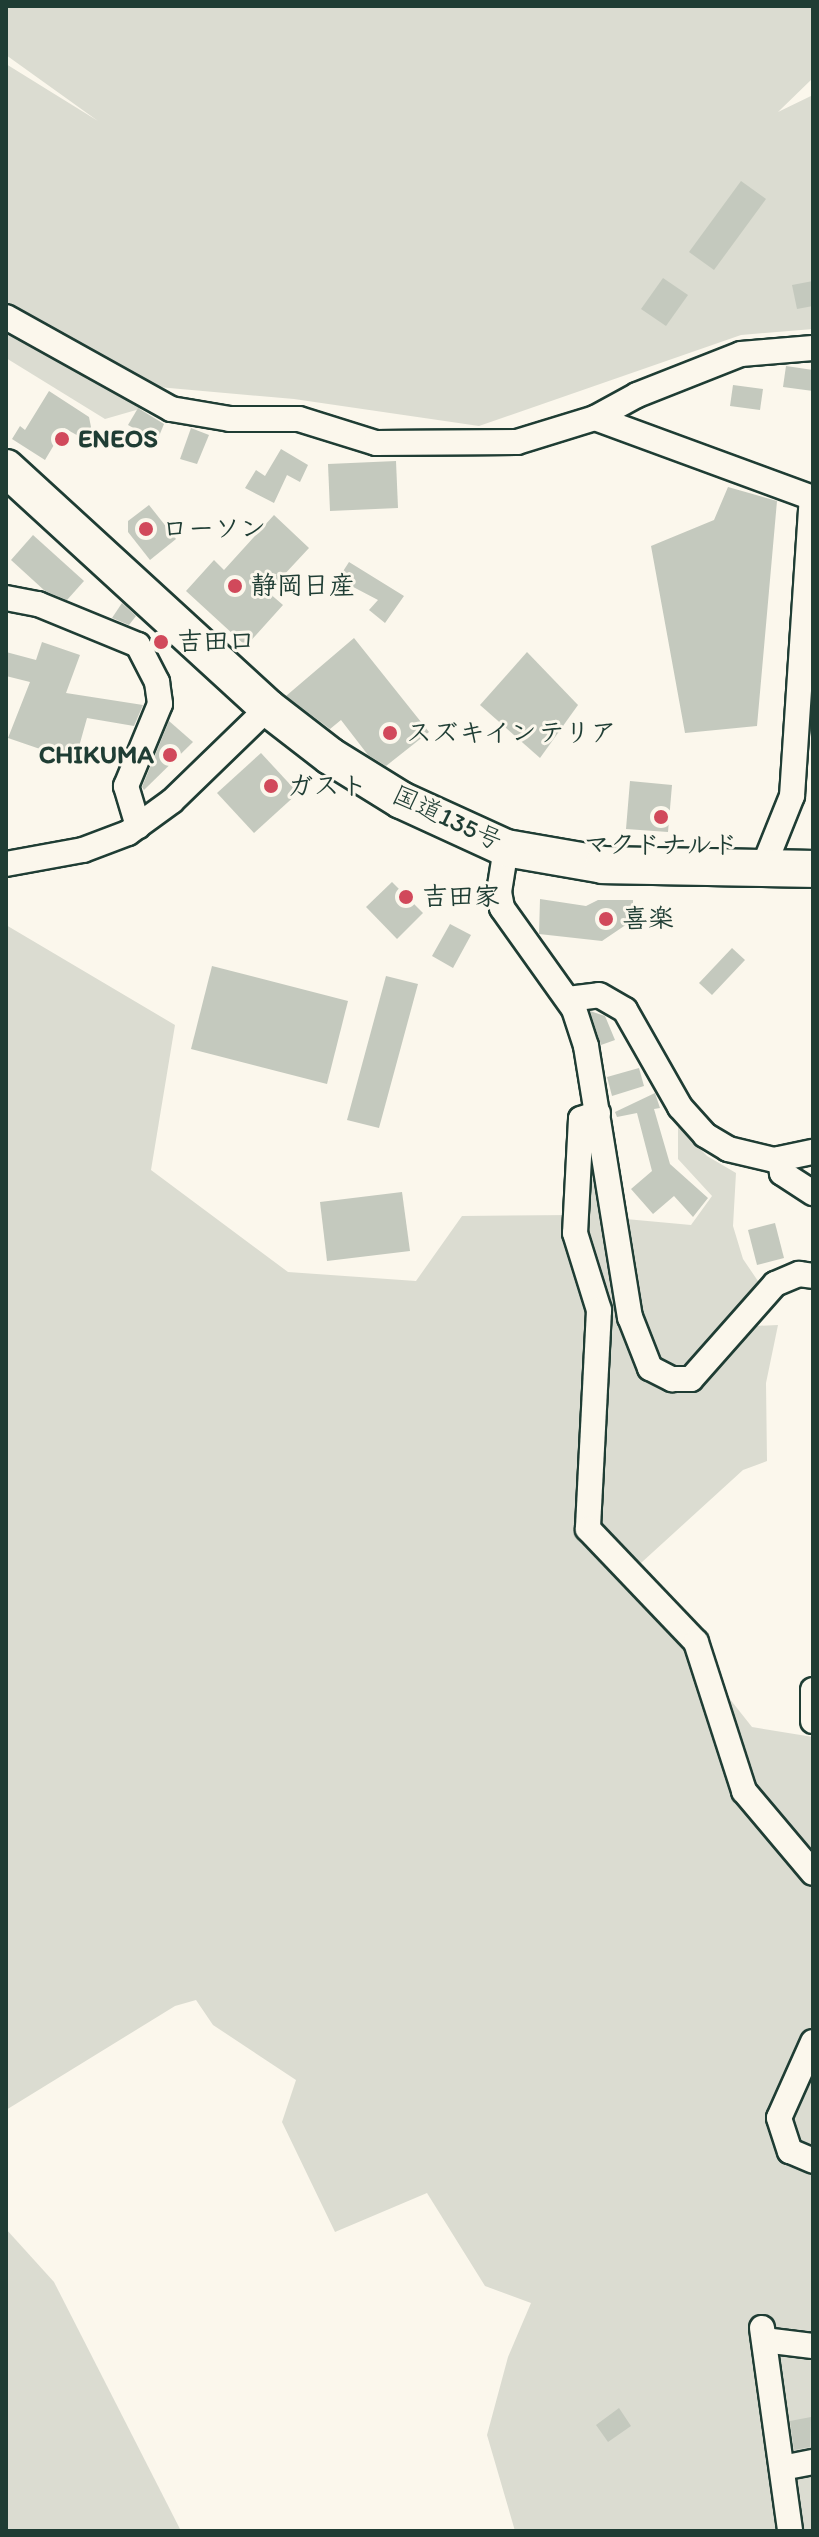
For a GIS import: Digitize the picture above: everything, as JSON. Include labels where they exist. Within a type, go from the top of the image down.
[{"type":"highway","name":"国道135号","points":[[6,468],[268,708],[330,756],[401,800],[506,848],[603,865],[813,869]]},
{"type":"street","points":[[6,317],[171,409],[230,419],[299,419],[376,443],[517,442],[595,418],[637,395],[741,354],[813,348]]},
{"type":"street","points":[[595,418],[812,498],[792,796],[763,868]]},
{"type":"street","points":[[6,598],[38,604],[138,645],[157,682],[160,704],[126,786],[138,826]]},
{"type":"street","points":[[6,864],[83,850],[138,826],[268,708]]},
{"type":"street","points":[[506,848],[499,892],[502,908],[568,999],[586,1046],[630,1317],[650,1368],[672,1379],[691,1379],[775,1284],[787,1279],[813,1276]]},
{"type":"street","points":[[568,999],[585,993],[614,1002],[625,1010],[680,1107],[705,1135],[746,1157],[780,1159],[813,1152]]},
{"type":"street","points":[[598,1113],[581,1119],[575,1233],[599,1310],[588,1529],[696,1642],[727,1752],[744,1791],[813,1873]]},
{"type":"street","points":[[780,1159],[782,1173],[813,1193]]},
{"type":"street","points":[[787,1279],[794,1265],[813,1258]]},
{"type":"street","points":[[813,1690],[813,1721]]},
{"type":"street","points":[[813,2042],[779,2118],[790,2151],[813,2161]]},
{"type":"street","points":[[790,2531],[763,2334],[813,2346]]},
{"type":"street","points":[[782,2468],[813,2462]]},
{"type":"shaded area","points":[[6,6],[813,6],[813,78],[778,112],[813,95],[813,329],[741,335],[479,426],[294,399],[158,387],[157,404],[105,419],[6,358],[6,64],[98,121],[6,55]]},
{"type":"shaded area","points":[[6,925],[175,1025],[151,1170],[288,1272],[416,1281],[462,1216],[574,1215],[590,1145],[604,1217],[691,1225],[712,1196],[678,1159],[678,1126],[707,1156],[736,1173],[733,1226],[743,1259],[760,1284],[753,1326],[778,1325],[766,1383],[767,1461],[743,1470],[630,1573],[752,1727],[813,1737],[813,2531],[515,2531],[487,2435],[508,2357],[531,2303],[485,2286],[427,2193],[335,2232],[282,2122],[296,2080],[213,2025],[196,2000],[175,2006],[6,2110]]},
{"type":"shaded area","points":[[6,2229],[54,2282],[181,2531],[6,2531]]},
{"type":"building","points":[[741,181],[766,199],[714,270],[689,252]]},
{"type":"building","points":[[663,278],[688,295],[666,326],[641,309]]},
{"type":"building","points":[[813,281],[813,306],[797,309],[792,285]]},
{"type":"building","points":[[786,366],[813,370],[813,391],[783,387]]},
{"type":"building","points":[[733,385],[763,389],[760,410],[730,406]]},
{"type":"building","points":[[49,391],[89,417],[91,427],[84,439],[64,428],[45,460],[12,439],[20,426],[25,430]]},
{"type":"building","points":[[138,408],[164,424],[157,441],[128,425]]},
{"type":"building","points":[[191,428],[209,435],[197,464],[180,459]]},
{"type":"building","points":[[281,449],[308,465],[300,482],[287,475],[274,503],[245,488],[256,470],[265,476]]},
{"type":"building","points":[[396,461],[398,508],[330,511],[328,464]]},
{"type":"building","points":[[728,487],[777,501],[757,726],[685,733],[651,546],[714,520]]},
{"type":"building","points":[[149,505],[176,539],[150,560],[128,532],[128,521]]},
{"type":"building","points":[[274,515],[309,548],[268,592],[283,605],[246,646],[186,591],[214,560],[224,570]]},
{"type":"building","points":[[33,535],[84,581],[67,600],[45,591],[11,560]]},
{"type":"building","points":[[349,562],[404,596],[385,623],[369,610],[378,600],[338,579]]},
{"type":"building","points":[[122,603],[136,616],[129,625],[112,618]]},
{"type":"building","points":[[354,638],[429,732],[386,766],[368,755],[341,720],[330,729],[286,696]]},
{"type":"building","points":[[42,642],[80,655],[66,693],[143,705],[134,726],[87,718],[75,761],[8,738],[30,682],[6,676],[6,652],[36,660]]},
{"type":"building","points":[[527,652],[578,705],[540,758],[480,705]]},
{"type":"building","points":[[169,721],[193,742],[144,790],[142,787]]},
{"type":"building","points":[[261,753],[298,793],[254,833],[217,793]]},
{"type":"building","points":[[630,781],[672,785],[668,832],[626,829]]},
{"type":"building","points":[[392,882],[423,913],[397,939],[366,907]]},
{"type":"building","points":[[540,899],[586,906],[598,900],[633,900],[633,920],[602,941],[539,934]]},
{"type":"building","points":[[450,924],[471,935],[453,968],[432,956]]},
{"type":"building","points":[[732,948],[745,960],[712,995],[699,983]]},
{"type":"building","points":[[212,966],[348,1001],[327,1084],[191,1049]]},
{"type":"building","points":[[386,976],[418,984],[379,1128],[347,1120]]},
{"type":"building","points":[[590,1011],[605,1016],[615,1040],[601,1045]]},
{"type":"building","points":[[639,1068],[644,1086],[612,1096],[607,1077]]},
{"type":"building","points":[[655,1093],[660,1108],[654,1109],[670,1164],[708,1198],[693,1217],[674,1196],[653,1214],[631,1189],[652,1171],[637,1113],[617,1117],[615,1112]]},
{"type":"building","points":[[402,1192],[410,1251],[327,1261],[320,1202]]},
{"type":"building","points":[[775,1223],[784,1258],[757,1265],[748,1230]]},
{"type":"building","points":[[619,2408],[631,2426],[608,2442],[596,2425]]},
{"type":"building","points":[[811,2417],[810,2447],[794,2450],[790,2421]]},
{"type":"place","name":"ENEOS","points":[[62,439]]},
{"type":"place","name":"ローソン","points":[[146,529]]},
{"type":"place","name":"静岡日産","points":[[235,586]]},
{"type":"place","name":"吉田口","points":[[161,642]]},
{"type":"place","name":"スズキインテリア","points":[[390,733]]},
{"type":"place","name":"CHIKUMA","points":[[170,755]]},
{"type":"place","name":"ガスト","points":[[271,786]]},
{"type":"place","name":"マクドナルド","points":[[661,817]]},
{"type":"place","name":"吉田家","points":[[406,897]]},
{"type":"place","name":"喜楽","points":[[606,919]]}]
